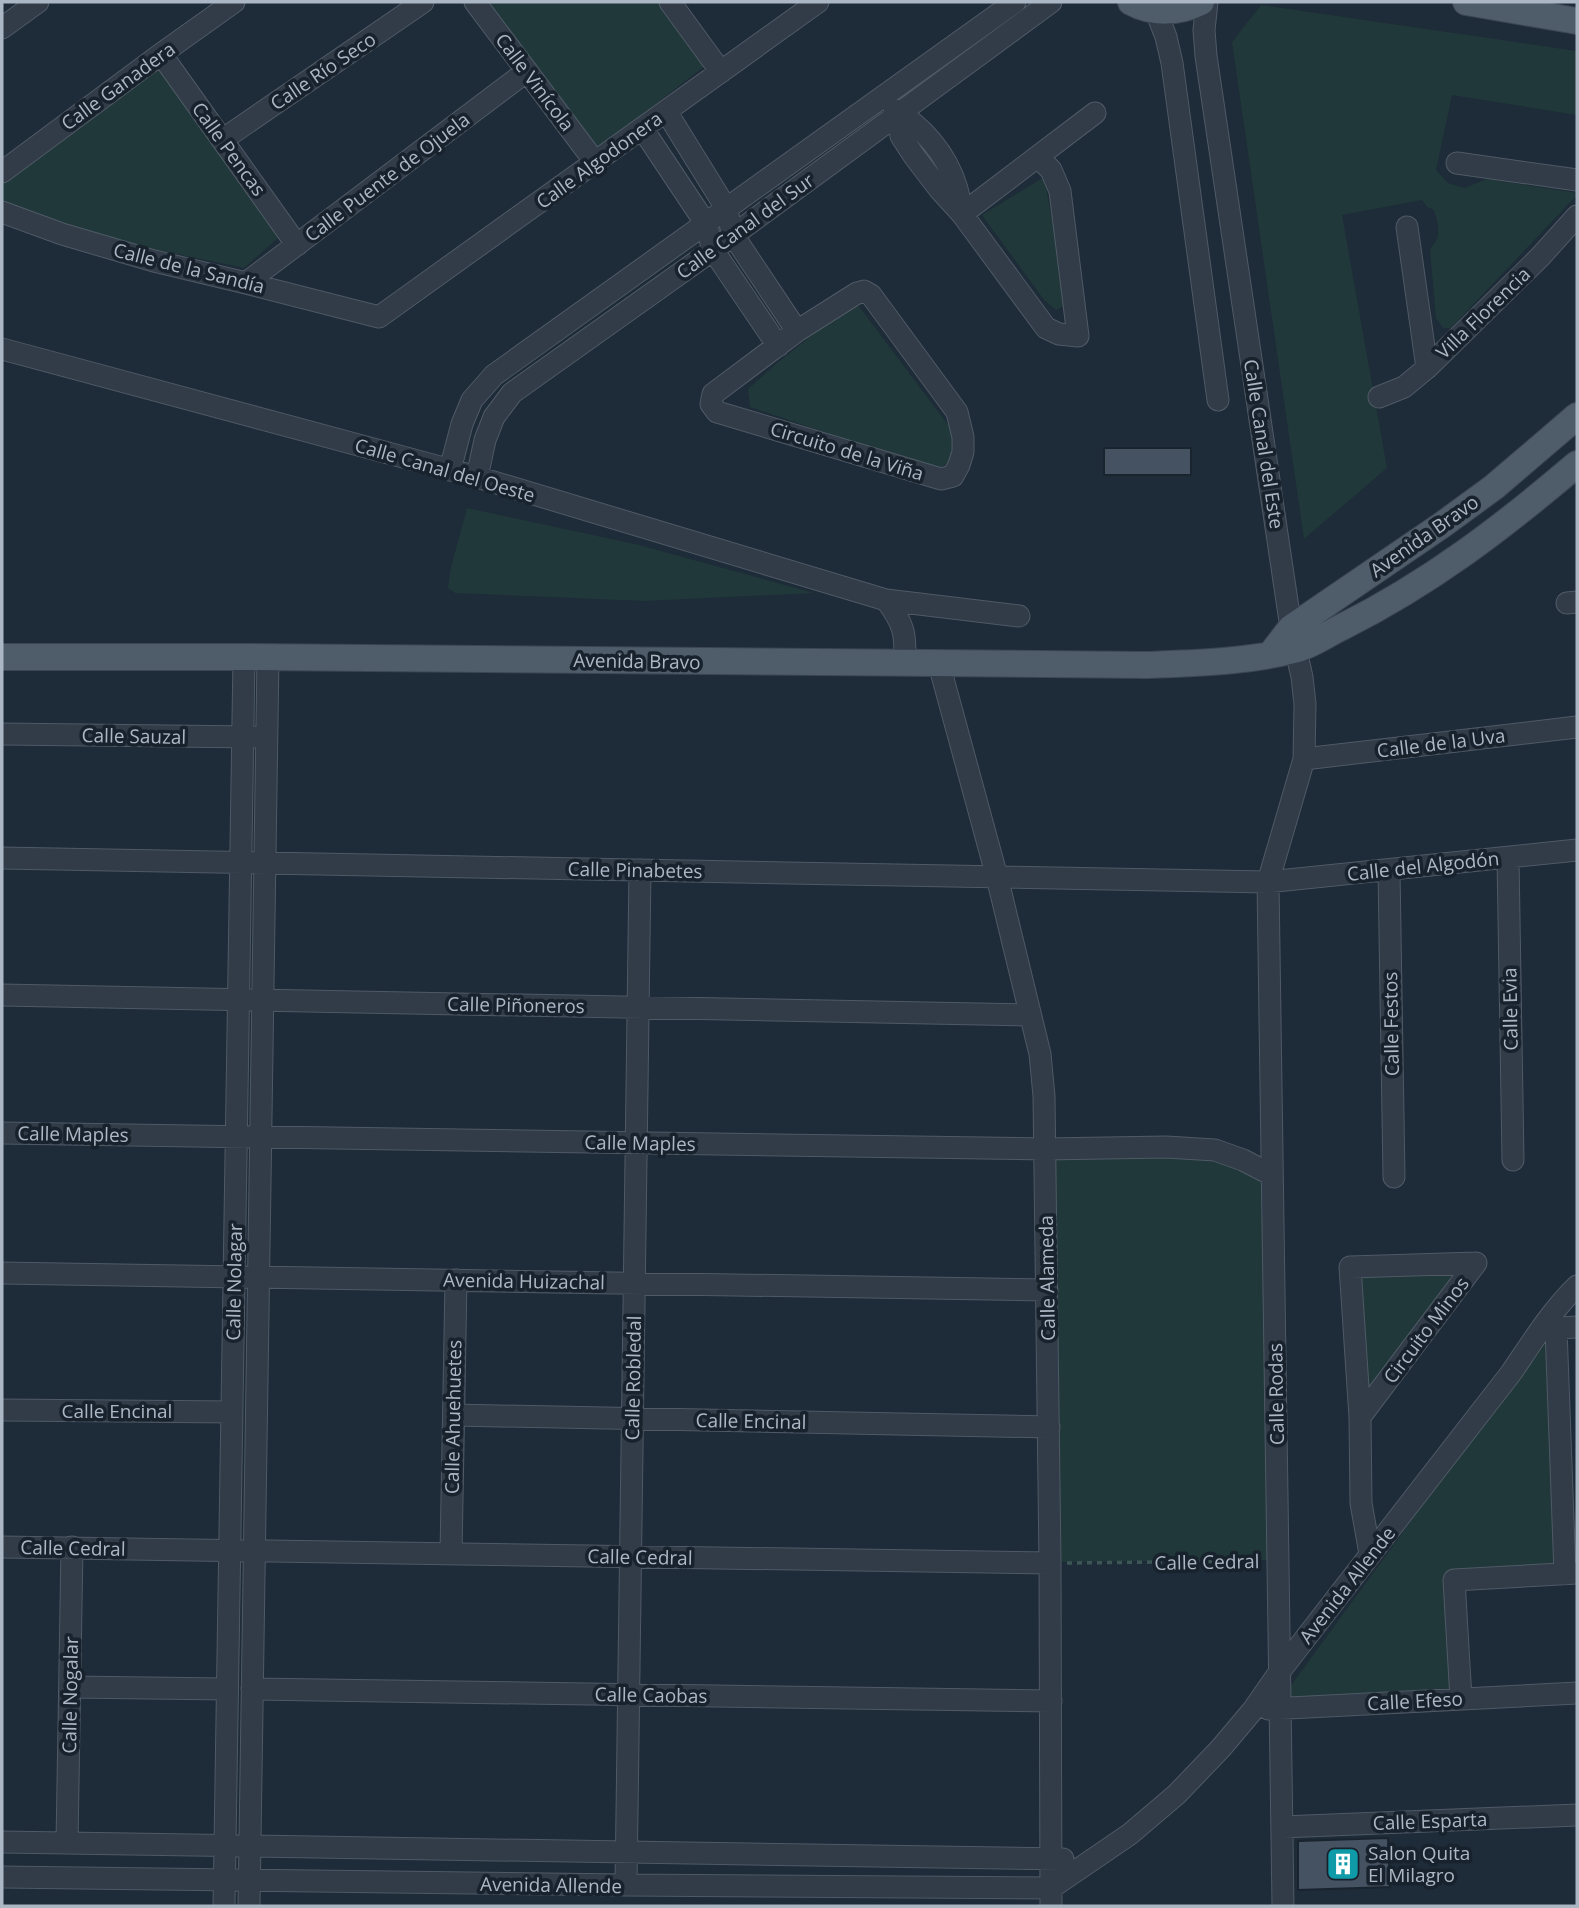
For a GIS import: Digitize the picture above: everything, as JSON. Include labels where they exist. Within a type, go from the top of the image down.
[{"type":"main road","points":[[1130,2],[1156,11],[1174,11],[1201,2]]},
{"type":"main road","points":[[1466,2],[1564,13]]},
{"type":"main road","name":"Avenida Bravo","points":[[1287,644],[1494,487],[1577,416]]},
{"type":"main road","name":"Avenida Bravo","points":[[2,657],[1146,665],[1209,662],[1287,644],[1382,607],[1463,555],[1516,516],[1577,464]]},
{"type":"main road","points":[[1494,487],[1516,516]]},
{"type":"street","points":[[2,27],[38,2]]},
{"type":"street","name":"Calle Ganadera","points":[[2,172],[234,2]]},
{"type":"street","name":"Calle Río Seco","points":[[222,140],[423,2]]},
{"type":"street","name":"Calle Vinícola","points":[[475,2],[595,163]]},
{"type":"street","points":[[670,2],[721,72]]},
{"type":"street","name":"Calle Algodonera","points":[[379,317],[818,2]]},
{"type":"street","name":"Calle Canal del Sur","points":[[450,470],[462,424],[472,400],[494,375],[1015,2]]},
{"type":"street","name":"Calle Canal del Sur","points":[[477,477],[485,440],[494,417],[512,393],[713,250],[1051,2]]},
{"type":"street","name":"Calle Canal del Este","points":[[1207,2],[1204,30],[1206,56],[1287,644],[1305,704],[1304,759],[1268,882]]},
{"type":"street","name":"Calle Canal del Este","points":[[1156,11],[1172,63],[1218,400]]},
{"type":"street","name":"Calle Pencas","points":[[160,54],[297,245]]},
{"type":"street","name":"Calle Puente de Ojuela","points":[[247,282],[527,71]]},
{"type":"street","points":[[883,96],[898,114],[901,136],[914,156],[962,214],[1046,328],[1059,334],[1078,336],[1060,191],[1051,170],[1038,157]]},
{"type":"street","points":[[666,111],[726,208],[733,235],[797,331]]},
{"type":"street","points":[[962,214],[1095,114]]},
{"type":"street","points":[[642,128],[706,223],[713,250],[778,346]]},
{"type":"street","points":[[1457,163],[1577,180]]},
{"type":"street","name":"Calle de la Sandía","points":[[2,212],[154,261],[379,317]]},
{"type":"street","name":"Villa Florencia","points":[[1379,397],[1404,387],[1426,368],[1540,257],[1577,216]]},
{"type":"street","points":[[1406,227],[1426,368]]},
{"type":"street","name":"Circuito de la Viña","points":[[864,291],[871,295],[957,412],[963,444],[953,476],[941,479],[717,412],[711,404],[713,394],[797,331],[857,293],[864,291]]},
{"type":"street","name":"Calle Canal del Oeste","points":[[2,349],[477,477],[886,600],[1019,615]]},
{"type":"street","points":[[886,600],[897,614],[904,631],[904,663]]},
{"type":"street","name":"Calle Nolagar","points":[[224,1906],[243,737],[256,657]]},
{"type":"street","name":"Calle Nolagar","points":[[249,1906],[267,738],[256,657]]},
{"type":"street","name":"Calle Alameda","points":[[939,664],[997,877],[1040,1054],[1044,1096],[1049,1427],[1051,1897]]},
{"type":"street","name":"Calle de la Uva","points":[[1304,759],[1577,727]]},
{"type":"street","name":"Calle Sauzal","points":[[2,734],[267,738]]},
{"type":"street","name":"Calle del Algodón","points":[[1268,882],[1577,850]]},
{"type":"street","name":"Calle Pinabetes","points":[[2,858],[1268,882]]},
{"type":"street","name":"Calle Evia","points":[[1508,858],[1513,1160]]},
{"type":"street","name":"Calle Robledal","points":[[626,1885],[640,870]]},
{"type":"street","name":"Calle Festos","points":[[1389,870],[1394,1177]]},
{"type":"street","name":"Calle Rodas","points":[[1268,882],[1283,1906]]},
{"type":"street","name":"Calle Piñoneros","points":[[2,995],[1030,1015]]},
{"type":"street","name":"Calle Maples","points":[[2,1133],[1045,1149],[1166,1147],[1215,1150],[1272,1175]]},
{"type":"street","name":"Circuito Minos","points":[[1360,1417],[1476,1263],[1350,1267],[1360,1417],[1361,1503],[1370,1555]]},
{"type":"street","name":"Avenida Huizachal","points":[[2,1273],[1047,1290]]},
{"type":"street","name":"Calle Ahuehuetes","points":[[451,1554],[456,1280]]},
{"type":"street","name":"Avenida Allende","points":[[2,1877],[626,1885],[824,1896],[1051,1897],[1177,1794],[1254,1710],[1280,1671],[1511,1373],[1558,1328],[1567,1295],[1577,1286]]},
{"type":"street","points":[[1461,1699],[1454,1580],[1571,1574],[1569,1454],[1558,1328]]},
{"type":"street","name":"Calle Encinal","points":[[2,1410],[232,1412]]},
{"type":"street","name":"Calle Encinal","points":[[454,1415],[1049,1427]]},
{"type":"street","name":"Calle Cedral","points":[[2,1547],[1050,1563]]},
{"type":"street","name":"Calle Nogalar","points":[[67,1843],[72,1547]]},
{"type":"street","points":[[70,1687],[227,1689]]},
{"type":"street","name":"Calle Caobas","points":[[252,1689],[1051,1701]]},
{"type":"street","name":"Calle Efeso","points":[[1254,1710],[1577,1693]]},
{"type":"street","name":"Calle Esparta","points":[[1282,1827],[1577,1815]]},
{"type":"street","name":"Avenida Allende","points":[[2,1843],[1051,1858],[1092,1861]]},
{"type":"path","name":"Calle Cedral","points":[[1050,1563],[1278,1561]]},
{"type":"green space","points":[[486,2],[659,2],[706,65],[595,151]]},
{"type":"green space","points":[[1261,5],[1577,51],[1577,115],[1452,95],[1436,170],[1448,183],[1464,188],[1487,179],[1577,195],[1451,328],[1443,328],[1436,318],[1430,249],[1438,231],[1434,210],[1427,207],[1422,200],[1342,215],[1387,468],[1304,539],[1232,42]]},
{"type":"green space","points":[[158,59],[279,237],[244,268],[114,241],[2,204],[2,177]]},
{"type":"green space","points":[[1044,177],[1068,304],[1056,310],[1044,300],[982,215]]},
{"type":"green space","points":[[855,301],[955,434],[952,461],[941,467],[903,459],[750,407],[748,389]]},
{"type":"green space","points":[[467,508],[639,545],[814,593],[645,601],[455,593],[448,588]]},
{"type":"green space","points":[[1047,1152],[1214,1152],[1270,1177],[1276,1560],[1051,1562]]},
{"type":"green space","points":[[1472,1265],[1361,1413],[1352,1269]]},
{"type":"green space","points":[[1545,1338],[1568,1577],[1449,1587],[1453,1696],[1285,1703],[1289,1688]]},
{"type":"building","points":[[1104,448],[1191,448],[1191,475],[1104,475]]},
{"type":"building","name":"Salon Quita El Milagro","points":[[1388,1838],[1390,1887],[1298,1890],[1298,1841]]},
{"type":"place","name":"Salon Quita El Milagro","points":[[1343,1864]]}]
